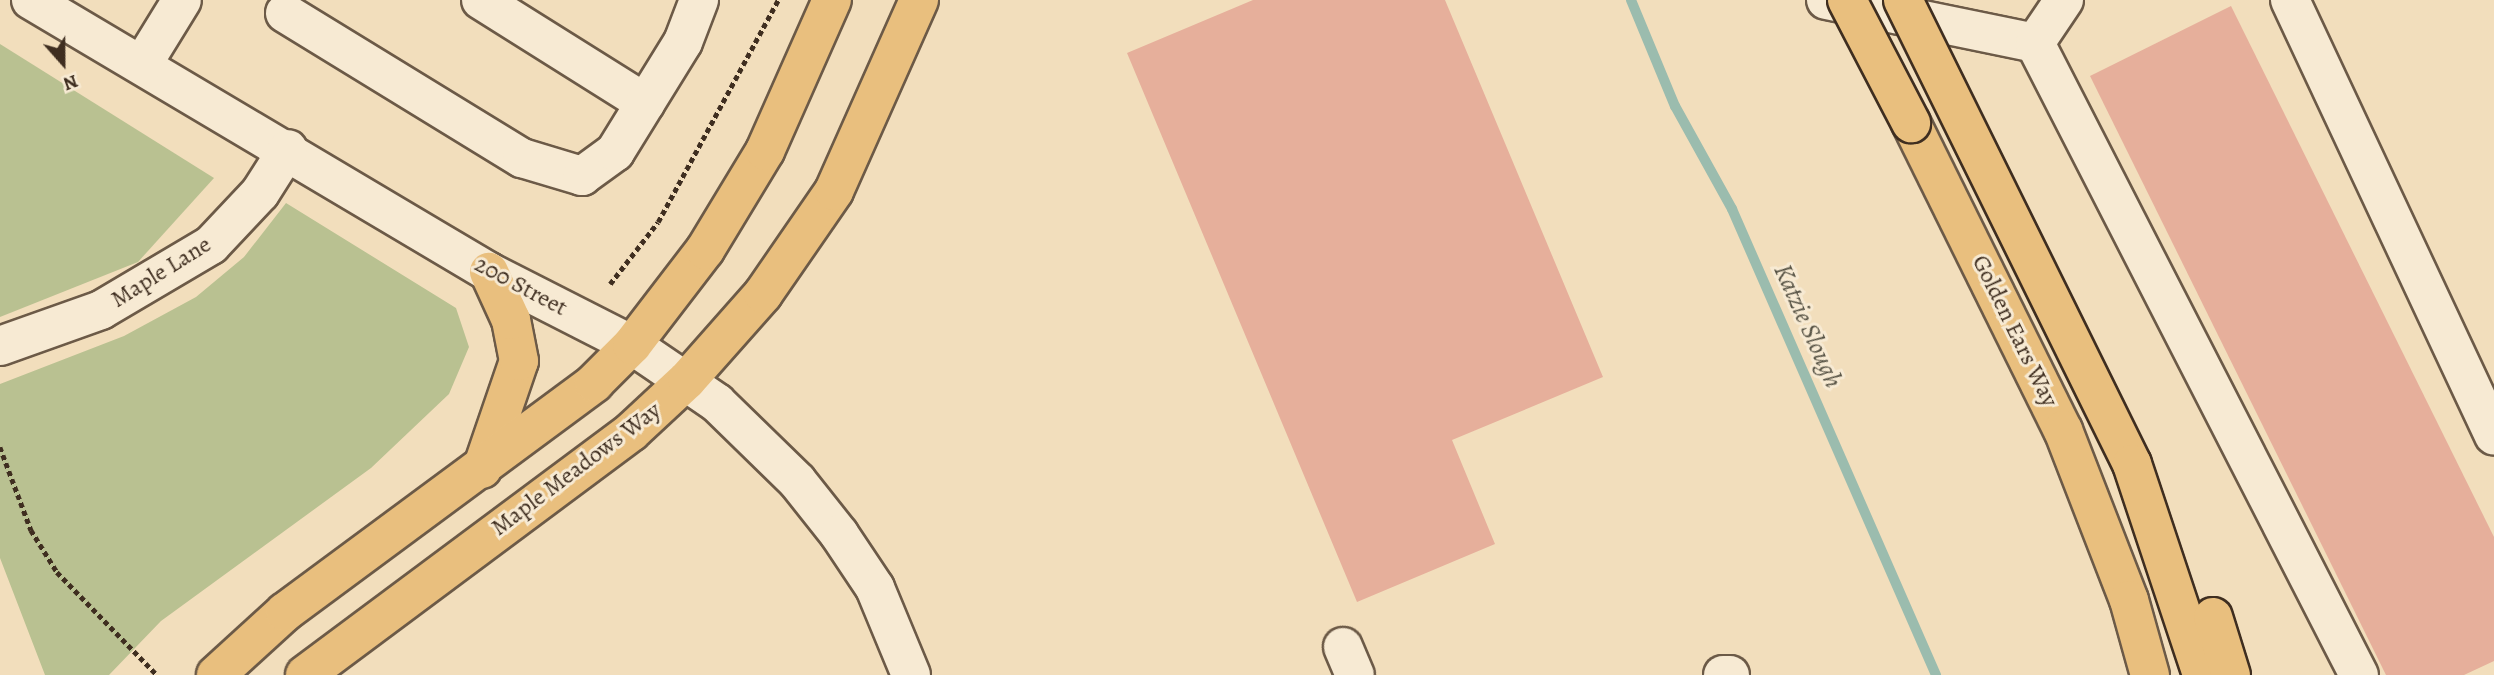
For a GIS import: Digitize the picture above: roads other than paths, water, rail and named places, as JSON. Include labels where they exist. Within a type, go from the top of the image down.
[{"type":"main road","points":[[216,675],[285,612],[482,468],[632,345],[705,250],[765,151],[832,0]]},
{"type":"main road","name":"Maple Meadows Way","points":[[305,675],[631,432],[687,380],[763,294],[834,191],[919,0]]},
{"type":"main road","name":"Golden Ears Way","points":[[1847,0],[2063,430],[2129,600],[2150,675]]},
{"type":"main road","name":"Golden Ears Way","points":[[1903,0],[2075,338],[2151,512],[2202,675]]},
{"type":"main road","points":[[482,468],[519,361],[511,320],[489,272]]},
{"type":"main road","points":[[2075,338],[2172,516],[2231,675]]},
{"type":"street","name":"200 Street","points":[[31,0],[288,149],[489,272],[632,345],[687,380],[765,446],[839,534],[875,588],[911,675]]},
{"type":"street","points":[[142,65],[182,0]]},
{"type":"street","points":[[481,0],[645,103]]},
{"type":"street","points":[[285,13],[522,158],[582,176],[615,152],[683,42],[699,0]]},
{"type":"street","points":[[1826,0],[2035,43]]},
{"type":"street","points":[[2035,43],[2064,0]]},
{"type":"street","points":[[2290,0],[2494,436]]},
{"type":"street","points":[[2035,43],[2359,675]]},
{"type":"street","name":"Maple Lane","points":[[0,346],[101,310],[211,245],[260,192],[288,149]]},
{"type":"street","points":[[1723,675],[1730,675]]},
{"type":"waterway","name":"Katzie Slough","points":[[1631,0],[1675,106],[1732,209],[1936,675]]}]
